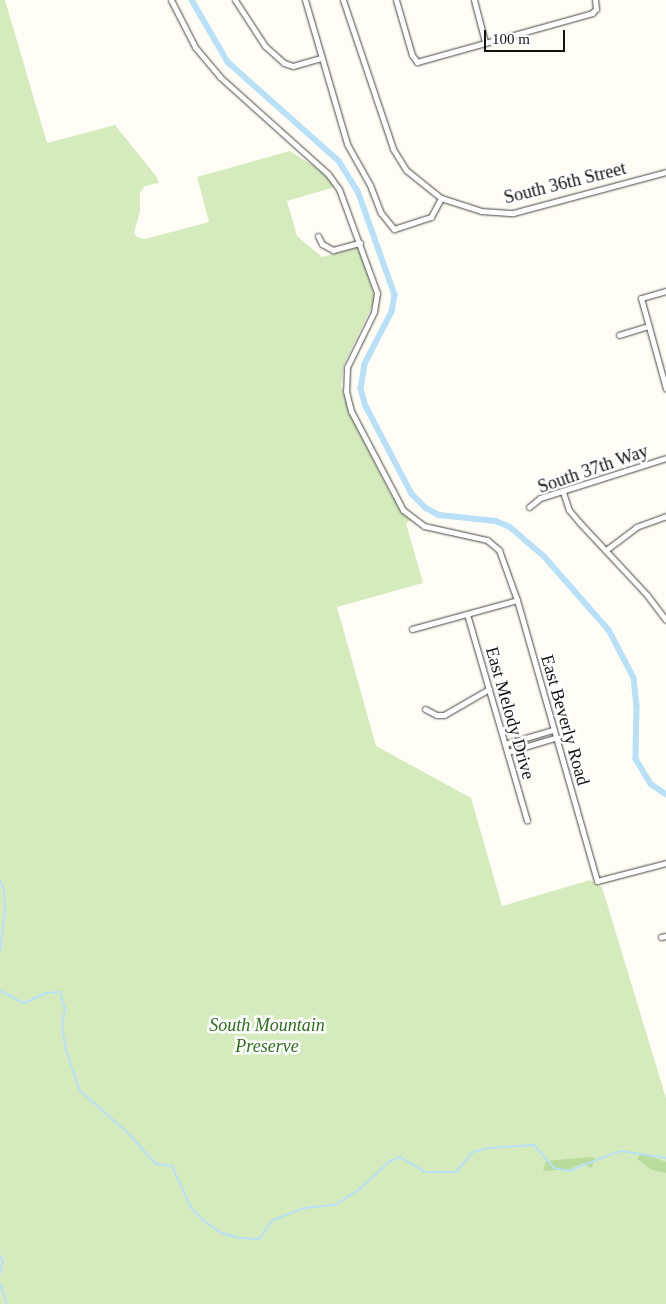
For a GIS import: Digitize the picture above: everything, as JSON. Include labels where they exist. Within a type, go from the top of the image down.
[{"type":"street","name":"East Beverly Road","points":[[171,0],[195,47],[220,77],[335,183],[376,286],[376,303],[347,367],[346,391],[351,411],[403,510],[414,520],[435,530],[487,540],[499,550],[517,600],[597,881],[666,863]]},
{"type":"street","points":[[234,0],[265,46],[293,66],[321,58]]},
{"type":"street","points":[[304,0],[347,144],[370,185],[381,213],[394,229],[431,217],[441,198],[406,170],[393,149],[343,0]]},
{"type":"street","points":[[396,0],[412,55],[417,62],[596,9],[595,0]]},
{"type":"street","points":[[474,0],[485,42]]},
{"type":"street","name":"South 36th Street","points":[[441,198],[481,211],[513,213],[666,172]]},
{"type":"street","points":[[318,236],[322,244],[332,250],[360,243]]},
{"type":"street","points":[[666,291],[641,298],[666,389]]},
{"type":"street","points":[[619,335],[648,326]]},
{"type":"street","name":"South 37th Way","points":[[529,507],[540,498],[666,458]]},
{"type":"street","points":[[563,492],[569,510],[647,594],[666,620]]},
{"type":"street","points":[[606,550],[636,527],[666,516]]},
{"type":"street","points":[[412,629],[517,600]]},
{"type":"street","name":"East Melody Drive","points":[[468,614],[526,820]]},
{"type":"street","points":[[425,709],[437,715],[444,714],[489,689]]},
{"type":"street","points":[[504,744],[553,730]]},
{"type":"street","points":[[507,752],[556,738]]},
{"type":"green space","name":"South Mountain Preserve","points":[[0,0],[5,0],[47,143],[115,125],[156,176],[159,183],[145,186],[140,193],[140,211],[134,233],[137,237],[145,239],[209,222],[197,177],[290,151],[321,171],[335,187],[287,201],[297,236],[322,257],[360,247],[375,300],[344,364],[341,385],[349,412],[391,495],[411,520],[406,523],[423,583],[337,607],[376,746],[471,798],[502,906],[590,880],[602,887],[666,1098],[666,1304],[0,1304]]},
{"type":"green space","points":[[641,1153],[666,1162],[666,1173],[652,1170],[637,1159]]},
{"type":"green space","points":[[595,1158],[591,1169],[584,1163],[570,1169],[543,1171],[546,1161]]},
{"type":"waterway","points":[[192,0],[228,62],[339,161],[358,191],[395,295],[392,312],[365,364],[361,389],[366,406],[412,494],[426,508],[439,515],[496,521],[510,527],[544,556],[609,630],[634,678],[637,705],[636,759],[651,784],[666,794]]},
{"type":"waterway","points":[[0,881],[4,890],[5,910],[0,951]]},
{"type":"waterway","points":[[0,991],[24,1003],[46,993],[60,992],[65,1008],[62,1026],[66,1050],[80,1091],[126,1131],[156,1164],[172,1166],[191,1208],[204,1221],[222,1233],[240,1238],[259,1239],[273,1220],[304,1208],[335,1205],[361,1188],[390,1161],[400,1157],[425,1172],[456,1172],[473,1152],[488,1148],[534,1145],[554,1168],[569,1171],[620,1151],[666,1158]]},
{"type":"waterway","points":[[0,1256],[3,1262],[0,1273]]},
{"type":"waterway","points":[[0,1283],[7,1304]]}]
